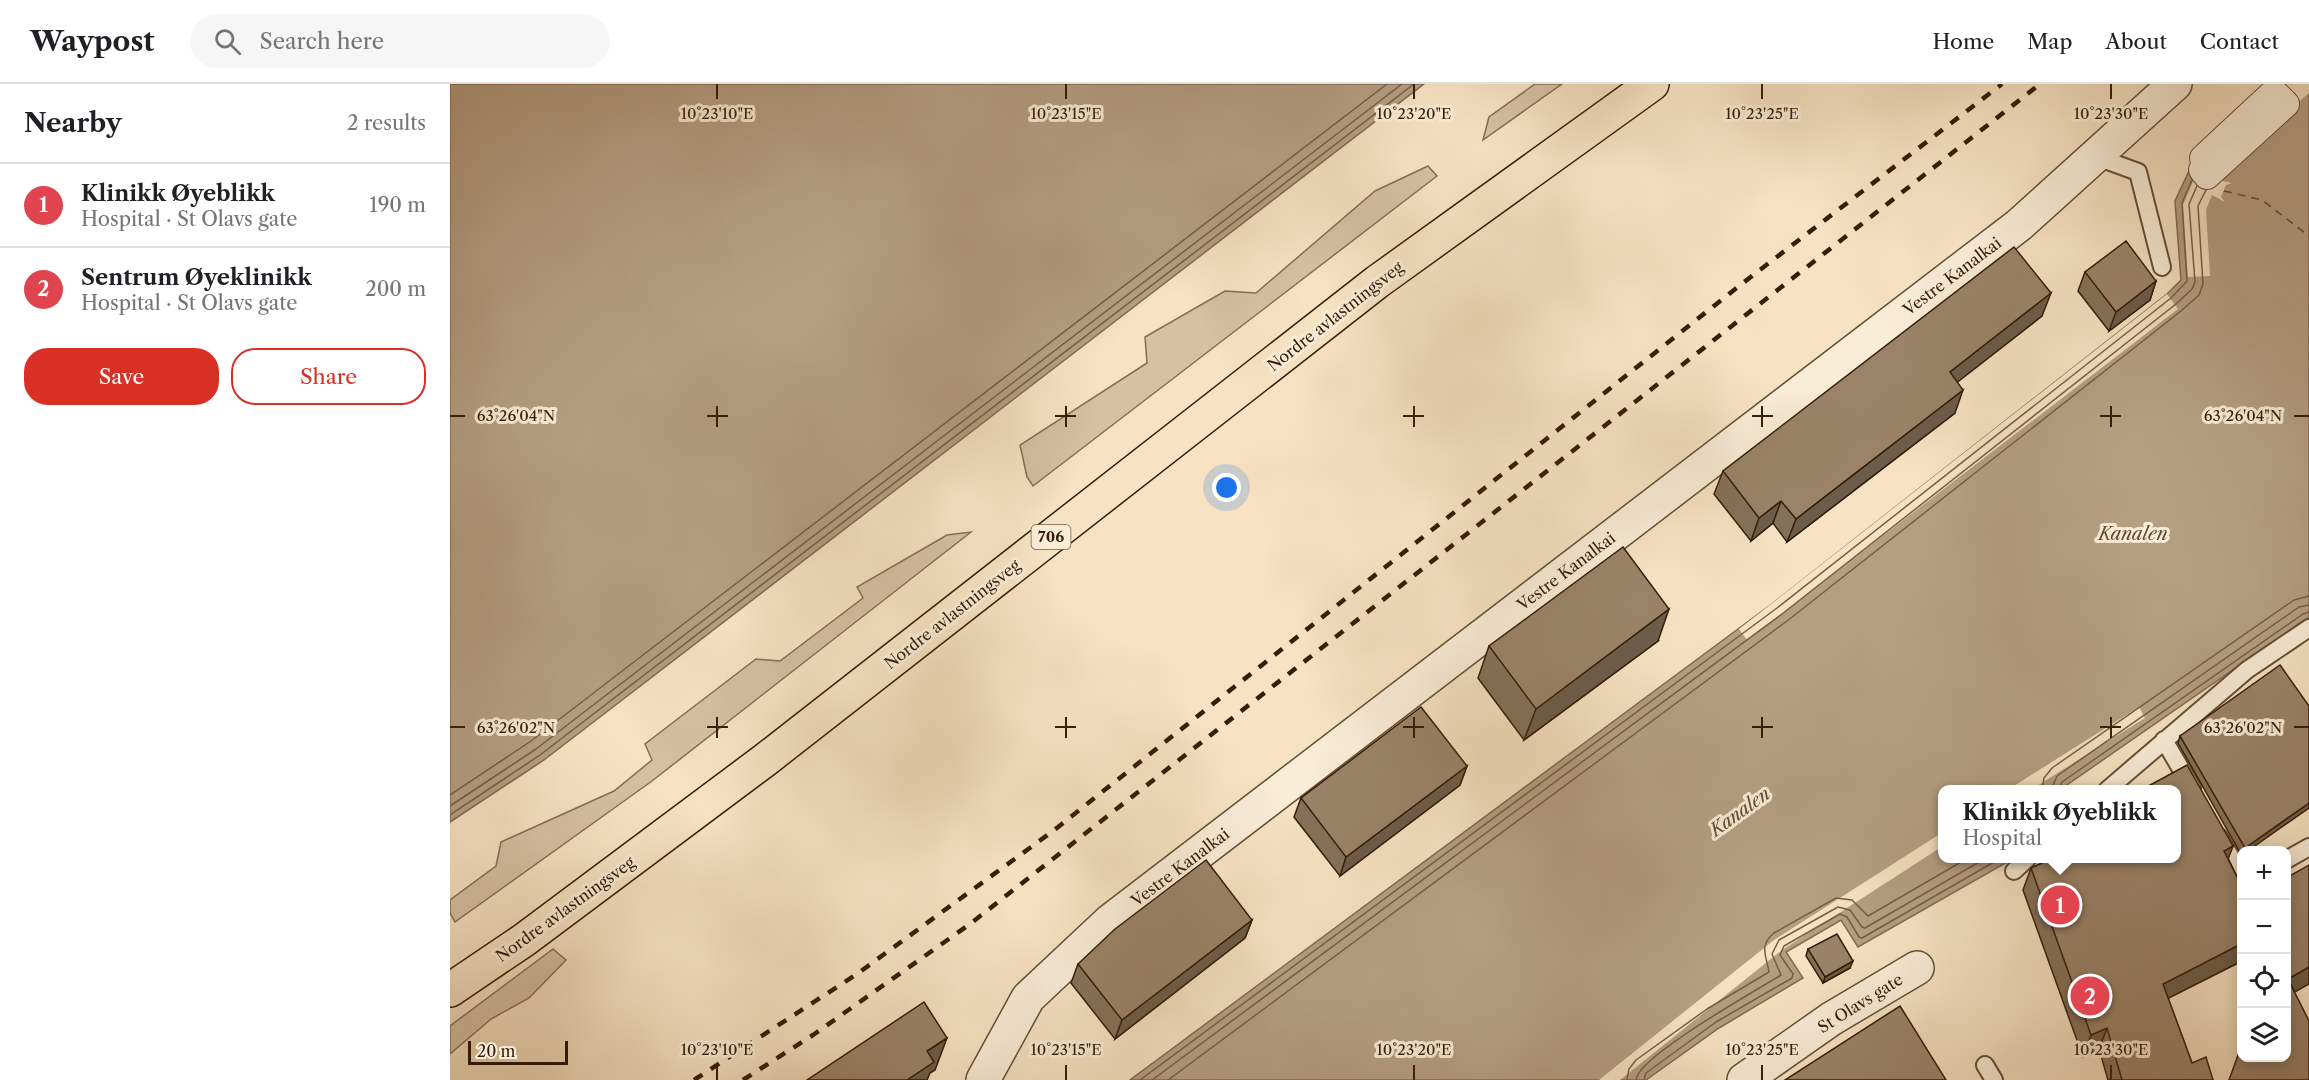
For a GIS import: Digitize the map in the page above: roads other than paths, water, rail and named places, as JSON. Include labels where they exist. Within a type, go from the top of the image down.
[{"type":"highway","name":"Nordre avlastningsveg","points":[[450,990],[524,940],[765,760],[1377,282],[1652,84]]},
{"type":"street","name":"Vestre Kanalkai","points":[[983,1080],[1028,998],[1110,921],[2019,225],[2097,157],[2175,84]]},
{"type":"street","points":[[2274,92],[2286,104],[2208,176],[2202,170],[2273,103],[2206,164],[2203,158],[2274,92]]},
{"type":"street","name":"St Olavs gate","points":[[1744,1080],[1831,1019],[1917,968]]},
{"type":"lane","points":[[2199,146],[2270,84]]},
{"type":"lane","points":[[2097,157],[2138,172],[2162,267]]},
{"type":"lane","points":[[2112,785],[2247,670],[2309,628]]},
{"type":"lane","points":[[2164,740],[2197,798]]},
{"type":"lane","points":[[2208,818],[2237,869]]},
{"type":"lane","points":[[2291,857],[2309,847]]},
{"type":"lane","points":[[2014,871],[2023,863]]},
{"type":"lane","points":[[1985,1065],[1994,1080]]},
{"type":"water","points":[[450,84],[1424,84],[544,760],[450,822]]},
{"type":"water","name":"Kanalen","points":[[2281,84],[2309,84],[2309,617],[2067,785],[1938,785],[1938,863],[2005,863],[1858,947],[1841,920],[1786,952],[1803,978],[1719,1028],[1646,1080],[1130,1080],[1773,603],[2167,294],[2181,280],[2175,201],[2197,154]]},
{"type":"railway","points":[[694,1080],[857,974],[1053,831],[1739,286],[2002,84]]},
{"type":"railway","points":[[743,1080],[813,1035],[970,924],[2040,84]]},
{"type":"place","name":"Klinikk Øyeblikk","points":[[2060,905]]},
{"type":"place","name":"Sentrum Øyeklinikk","points":[[2090,996]]}]
